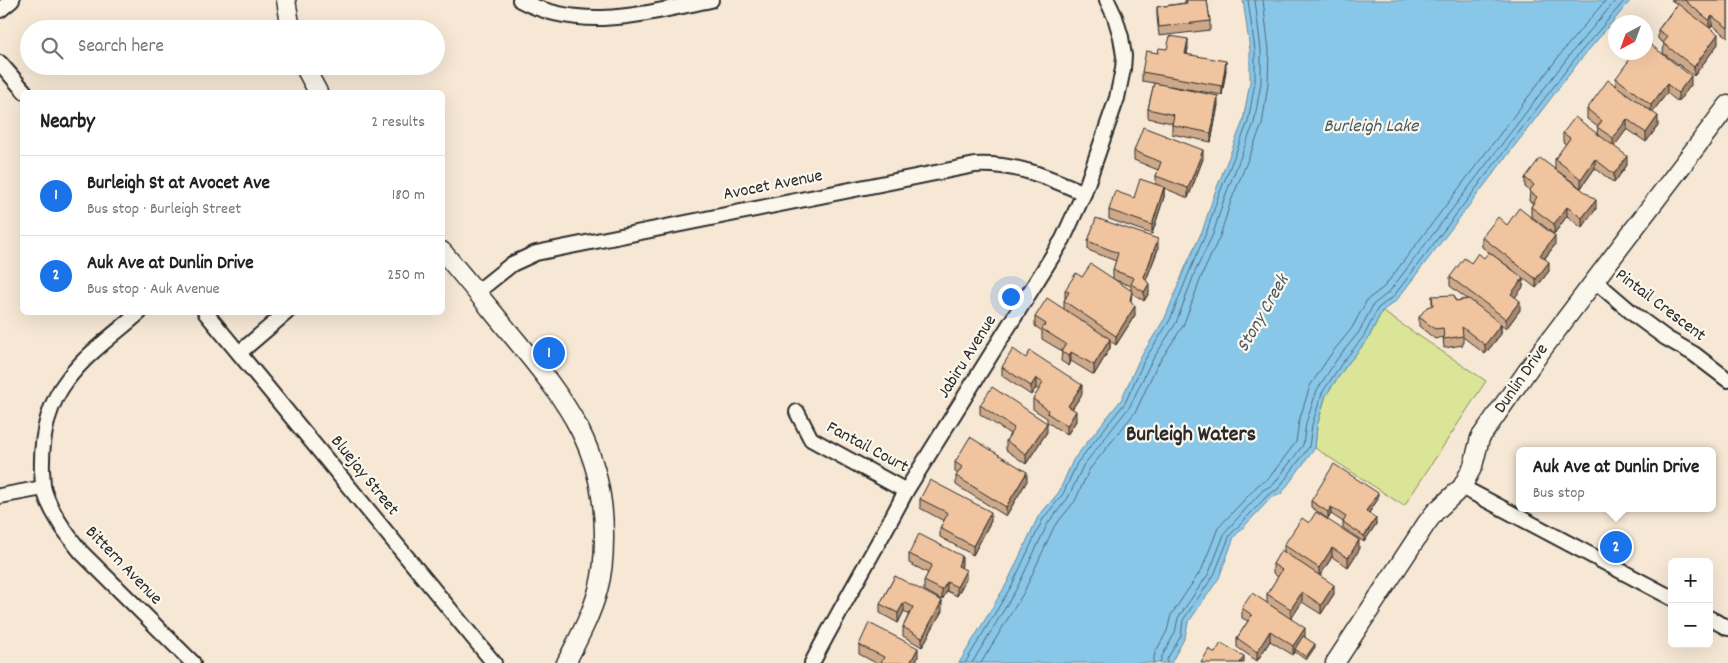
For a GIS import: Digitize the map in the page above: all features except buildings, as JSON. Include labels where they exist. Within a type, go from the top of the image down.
[{"type":"street","points":[[0,10],[12,0]]},
{"type":"street","points":[[286,0],[289,20]]},
{"type":"street","points":[[520,0],[557,15],[603,19],[711,0]]},
{"type":"street","name":"Jabiru Avenue","points":[[812,663],[906,491],[1063,239],[1084,193],[1117,98],[1123,69],[1124,56],[1121,37],[1116,17],[1107,0]]},
{"type":"street","points":[[0,62],[23,90]]},
{"type":"street","points":[[309,75],[317,90]]},
{"type":"street","name":"Dunlin Drive","points":[[1337,663],[1426,524],[1435,512],[1462,487],[1473,466],[1480,438],[1542,350],[1728,104]]},
{"type":"street","name":"Avocet Avenue","points":[[477,292],[512,264],[536,253],[975,165],[1005,165],[1026,170],[1084,193]]},
{"type":"street","points":[[445,255],[542,371],[568,407],[579,426],[590,452],[600,483],[604,516],[604,558],[599,589],[589,617],[566,663]]},
{"type":"street","name":"Pintail Crescent","points":[[1594,280],[1636,316],[1666,338],[1694,354],[1728,380]]},
{"type":"street","name":"Bittern Avenue","points":[[136,315],[92,352],[66,380],[54,399],[44,433],[42,456],[43,488],[52,509],[66,533],[81,552],[193,663]]},
{"type":"street","name":"Bluejay Street","points":[[207,315],[494,663]]},
{"type":"street","points":[[239,353],[283,315]]},
{"type":"street","name":"Fantail Court","points":[[797,412],[811,440],[906,491]]},
{"type":"street","points":[[1462,487],[1668,596]]},
{"type":"street","points":[[0,496],[43,488]]},
{"type":"street","points":[[1713,620],[1728,628]]},
{"type":"green space","points":[[1382,311],[1486,381],[1404,506],[1315,448],[1317,426],[1326,395],[1368,339]]},
{"type":"water","name":"Burleigh Lake","points":[[1243,0],[1631,0],[1618,15],[1608,15],[1608,27],[1581,59],[1396,301],[1382,311],[1368,339],[1326,395],[1317,426],[1315,448],[1281,494],[1271,498],[1234,537],[1219,578],[1188,623],[1185,637],[1171,663],[959,663],[1007,583],[1038,517],[1059,492],[1073,460],[1121,400],[1140,358],[1165,318],[1203,229],[1243,121],[1250,82],[1250,50]]},
{"type":"place","name":"Burleigh St at Avocet Ave","points":[[549,353]]},
{"type":"place","name":"Auk Ave at Dunlin Drive","points":[[1616,547]]},
{"type":"district","name":"Burleigh Waters","points":[[1191,435]]},
{"type":"water label","name":"Stony Creek","points":[[1264,314]]}]
